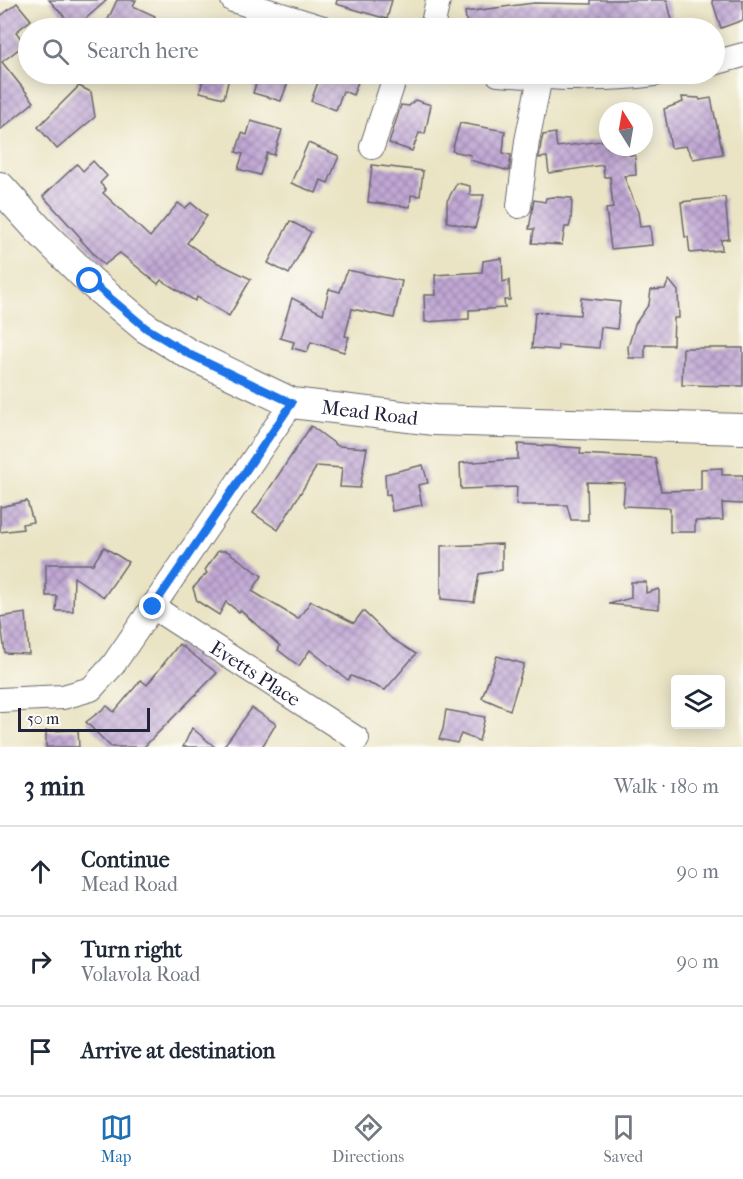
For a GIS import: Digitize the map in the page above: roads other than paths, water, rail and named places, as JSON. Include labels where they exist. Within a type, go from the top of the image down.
[{"type":"main road","name":"Mead Road","points":[[0,187],[90,281],[146,328],[189,354],[292,403],[434,420],[743,429]]},
{"type":"street","points":[[233,0],[291,18]]},
{"type":"street","points":[[434,18],[438,0]]},
{"type":"street","points":[[725,60],[743,55]]},
{"type":"street","points":[[372,147],[393,84]]},
{"type":"street","points":[[519,206],[526,141],[538,84]]},
{"type":"street","points":[[0,700],[63,697],[91,689],[113,665],[292,403]]},
{"type":"street","name":"Evetts Place","points":[[153,607],[357,739]]}]
